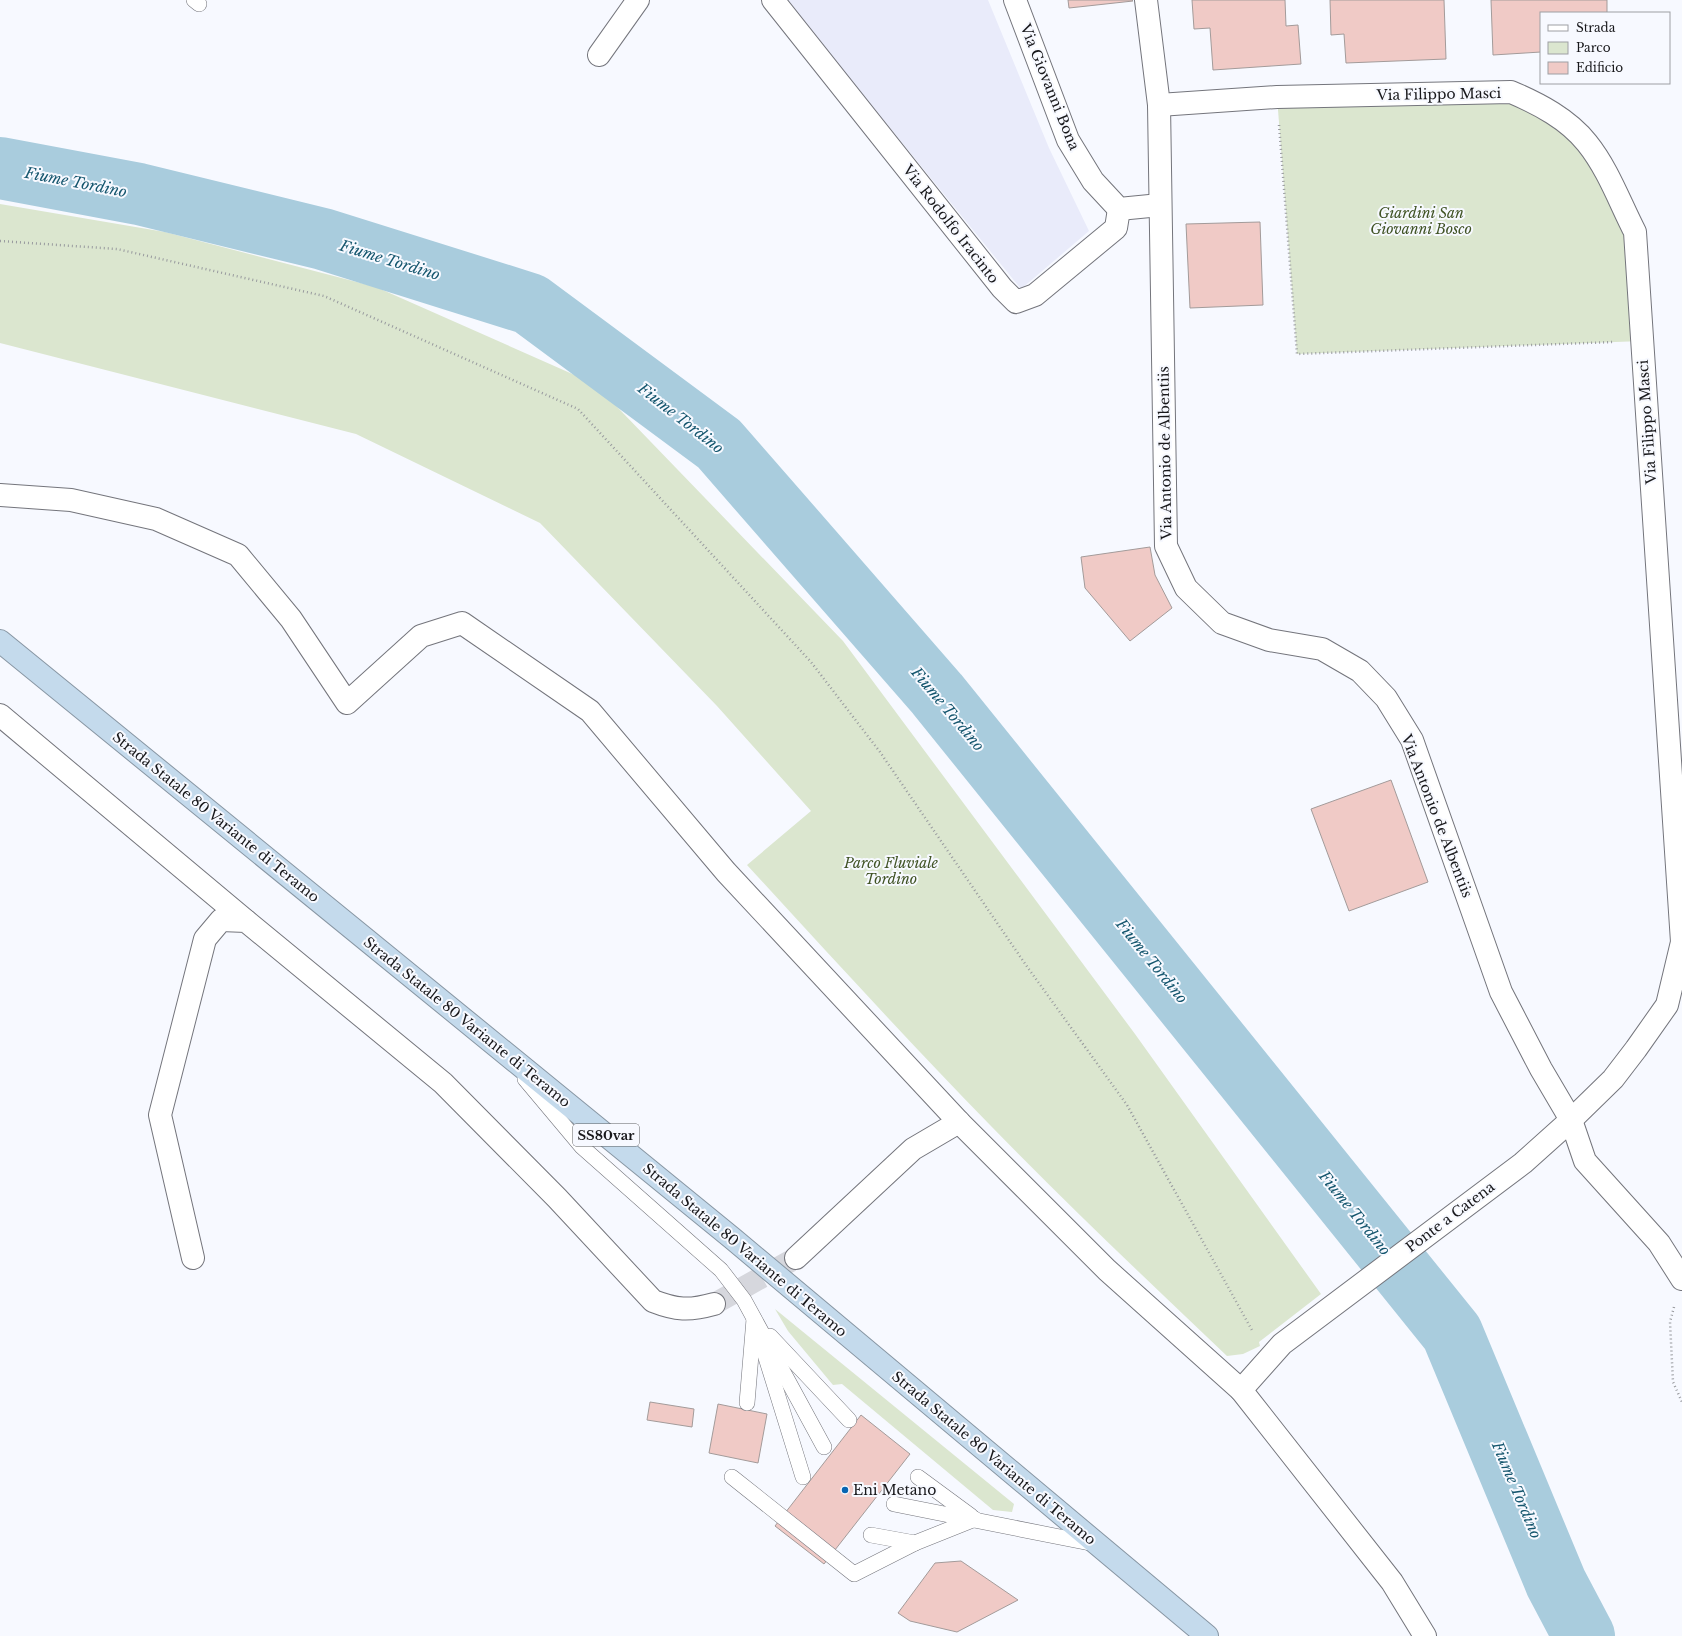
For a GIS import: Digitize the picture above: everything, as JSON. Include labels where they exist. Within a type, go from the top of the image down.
[{"type":"highway","name":"Strada Statale 80 Variante di Teramo","points":[[0,641],[732,1238],[1207,1636]]},
{"type":"street","points":[[599,55],[638,0]]},
{"type":"street","name":"Via Rodolfo Iracinto","points":[[773,0],[1002,288],[1016,302],[1035,295],[1116,228],[1119,209]]},
{"type":"street","name":"Via Giovanni Bona","points":[[1015,0],[1068,140],[1093,181],[1119,209]]},
{"type":"street","name":"Via Antonio de Albentiis","points":[[1146,0],[1159,105],[1166,546],[1186,588],[1222,623],[1269,640],[1322,650],[1360,671],[1386,698],[1412,740],[1501,992],[1541,1069],[1571,1120],[1585,1161],[1658,1244],[1682,1279]]},
{"type":"street","name":"Via Filippo Masci","points":[[1159,105],[1277,97],[1511,92],[1538,103],[1563,121],[1587,142],[1604,168],[1635,232],[1682,942],[1667,1005],[1613,1079],[1571,1120],[1523,1163]]},
{"type":"street","points":[[1119,209],[1160,205]]},
{"type":"street","points":[[0,495],[71,500],[156,519],[238,555],[291,619],[347,703],[421,636],[462,623],[590,711],[726,872],[959,1122],[1107,1270],[1241,1390],[1392,1582],[1426,1636]]},
{"type":"street","points":[[0,715],[246,921],[443,1083],[558,1198],[653,1301],[674,1309],[698,1309],[714,1304]]},
{"type":"street","points":[[192,1258],[160,1115],[205,939],[221,920],[246,921]]},
{"type":"street","points":[[796,1258],[913,1149],[959,1122]]},
{"type":"street","name":"Ponte a Catena","points":[[1241,1390],[1276,1350],[1523,1163]]},
{"type":"lane","points":[[502,1050],[582,1147],[721,1270],[744,1300],[824,1447]]},
{"type":"lane","points":[[747,1403],[754,1319]]},
{"type":"lane","points":[[754,1319],[849,1420]]},
{"type":"lane","points":[[754,1319],[803,1477]]},
{"type":"lane","points":[[732,1476],[854,1574],[915,1543],[975,1519]]},
{"type":"lane","points":[[918,1477],[975,1519]]},
{"type":"lane","points":[[894,1504],[1096,1544]]},
{"type":"lane","points":[[871,1535],[915,1543]]},
{"type":"path","points":[[1277,97],[1297,354],[1642,341]]},
{"type":"path","points":[[0,241],[117,249],[324,296],[578,409],[811,662],[880,752],[1028,968],[1127,1105],[1210,1251],[1260,1346],[1276,1350]]},
{"type":"path","points":[[1676,1302],[1670,1322],[1673,1382],[1682,1402]]},
{"type":"shaded area","points":[[786,0],[988,0],[1049,148],[1089,231],[1021,289]]},
{"type":"green space","name":"Giardini San Giovanni Bosco","points":[[1511,92],[1563,121],[1635,232],[1642,341],[1297,354],[1277,97]]},
{"type":"green space","name":"Parco Fluviale Tordino","points":[[0,204],[165,232],[376,287],[595,384],[843,641],[1135,1034],[1321,1294],[1259,1342],[1260,1346],[1243,1354],[1227,1356],[1078,1213],[990,1125],[747,865],[811,811],[717,706],[540,523],[356,434],[0,343]]},
{"type":"green space","points":[[775,1309],[1014,1504],[1012,1512],[993,1510],[842,1384],[833,1385],[788,1331]]},
{"type":"building","points":[[1068,0],[1132,0],[1133,1],[1069,8]]},
{"type":"building","points":[[1192,0],[1285,0],[1286,26],[1298,25],[1301,64],[1213,70],[1210,28],[1194,29]]},
{"type":"building","points":[[1330,0],[1444,0],[1446,59],[1346,63],[1344,34],[1331,35]]},
{"type":"building","points":[[1491,0],[1607,0],[1607,12],[1540,12],[1540,52],[1493,55]]},
{"type":"building","points":[[1260,222],[1263,305],[1190,308],[1186,224]]},
{"type":"building","points":[[1150,547],[1155,575],[1172,608],[1130,641],[1085,588],[1081,557]]},
{"type":"building","points":[[1391,780],[1428,882],[1349,911],[1311,809]]},
{"type":"building","points":[[650,1402],[694,1409],[692,1427],[647,1420]]},
{"type":"building","points":[[718,1404],[767,1414],[758,1463],[709,1453]]},
{"type":"building","points":[[861,1415],[910,1454],[824,1564],[775,1526]]},
{"type":"building","points":[[961,1561],[1018,1600],[957,1632],[910,1621],[898,1613],[935,1563]]},
{"type":"waterway","name":"Fiume Tordino","points":[[0,168],[139,194],[323,239],[530,304],[719,444],[937,694],[1452,1333],[1556,1583],[1584,1636]]},
{"type":"tunnel","points":[[714,1304],[796,1258]]},
{"type":"place","name":"Eni Metano","points":[[845,1490]]}]
